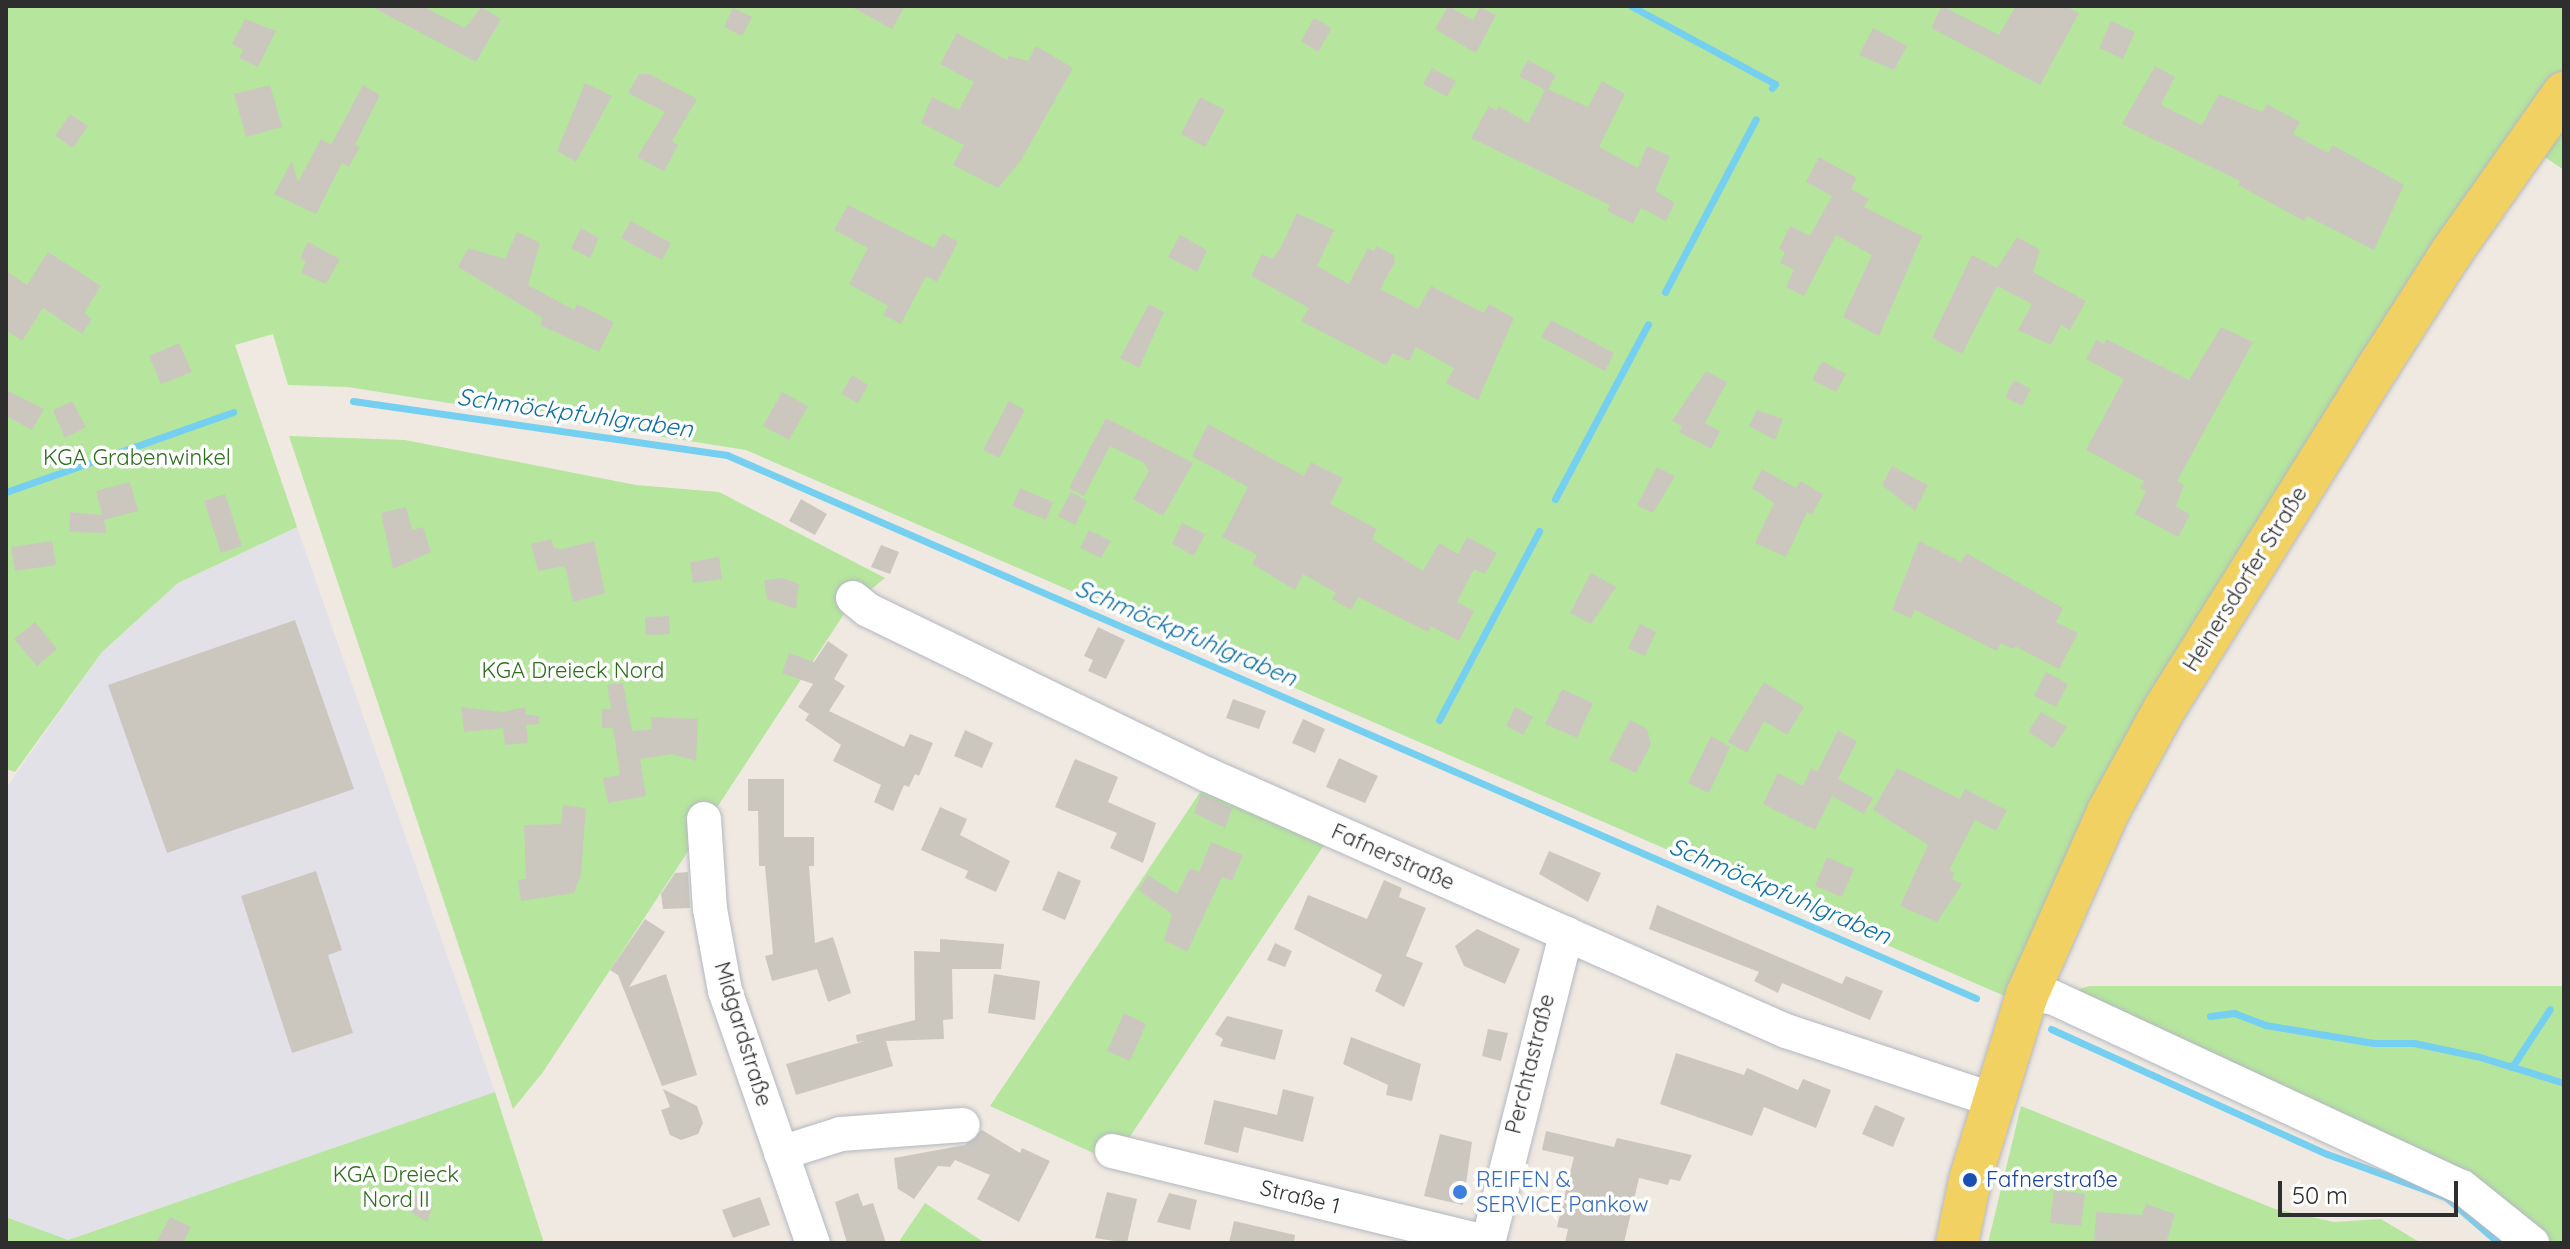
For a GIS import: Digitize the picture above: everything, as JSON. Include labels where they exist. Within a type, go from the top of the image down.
[{"type":"main road","name":"Heinersdorfer Straße","points":[[1957,1243],[1993,1100],[2027,995],[2079,869],[2165,708],[2451,253],[2564,93]]},
{"type":"street","name":"Fafnerstraße","points":[[853,598],[868,610],[1208,775],[1786,1031],[1993,1100]]},
{"type":"street","name":"Midgardstraße","points":[[704,819],[710,909],[725,991],[813,1243]]},
{"type":"street","name":"Perchtastraße","points":[[1488,1243],[1566,934]]},
{"type":"street","points":[[2027,995],[2052,997],[2462,1187],[2532,1243]]},
{"type":"street","points":[[781,1153],[841,1134],[963,1125]]},
{"type":"street","name":"Straße 1","points":[[1112,1151],[1488,1243]]},
{"type":"shaded area","points":[[297,527],[495,1092],[67,1240],[6,1217],[6,788],[102,652],[178,583]]},
{"type":"green space","name":"KGA Grabenwinkel","points":[[6,6],[2564,6],[2564,170],[2527,145],[2007,997],[746,450],[348,387],[288,385],[273,334],[235,345],[297,527],[178,583],[102,652],[15,772],[6,769]]},
{"type":"green space","name":"KGA Dreieck Nord","points":[[289,436],[405,440],[636,485],[719,492],[885,578],[848,608],[543,1072],[513,1109]]},
{"type":"green space","points":[[1203,788],[1326,842],[1113,1162],[990,1106]]},
{"type":"green space","points":[[2090,986],[2564,986],[2564,1243],[2549,1243],[2520,1214],[2065,993]]},
{"type":"green space","name":"KGA Dreieck Nord II","points":[[495,1092],[544,1243],[6,1243],[6,1217],[68,1240]]},
{"type":"green space","points":[[2021,1106],[2275,1209],[2334,1222],[2381,1219],[2421,1243],[1988,1243]]},
{"type":"green space","points":[[925,1203],[985,1243],[898,1243]]},
{"type":"building","points":[[370,6],[422,6],[465,28],[481,7],[501,19],[476,62]]},
{"type":"building","points":[[850,6],[905,6],[892,29]]},
{"type":"building","points":[[1448,6],[1473,20],[1480,7],[1496,15],[1476,53],[1435,29]]},
{"type":"building","points":[[1942,6],[1999,35],[2016,6],[2066,6],[2079,13],[2040,85],[1931,28]]},
{"type":"building","points":[[733,8],[752,17],[742,36],[724,27]]},
{"type":"building","points":[[1314,18],[1332,28],[1318,52],[1301,41]]},
{"type":"building","points":[[245,19],[276,31],[258,67],[239,58],[243,50],[232,44]]},
{"type":"building","points":[[2111,21],[2135,32],[2123,59],[2099,48]]},
{"type":"building","points":[[1873,28],[1907,46],[1894,70],[1859,55]]},
{"type":"building","points":[[957,33],[1007,60],[1009,56],[1028,61],[1036,46],[1073,68],[1021,160],[998,188],[953,165],[964,145],[921,123],[932,97],[959,110],[974,82],[940,64]]},
{"type":"building","points":[[1528,60],[1556,75],[1548,89],[1588,107],[1602,81],[1625,94],[1599,147],[1638,168],[1647,146],[1670,156],[1655,191],[1675,203],[1666,221],[1641,208],[1633,224],[1607,211],[1610,205],[1471,138],[1489,106],[1496,111],[1499,106],[1528,123],[1545,90],[1519,76]]},
{"type":"building","points":[[2155,66],[2175,77],[2161,105],[2202,125],[2219,94],[2262,112],[2267,104],[2300,122],[2293,134],[2328,153],[2333,145],[2404,185],[2374,250],[2307,216],[2304,221],[2238,185],[2240,181],[2122,124]]},
{"type":"building","points":[[1432,68],[1456,81],[1447,97],[1423,84]]},
{"type":"building","points":[[639,74],[649,74],[697,99],[672,141],[678,145],[664,171],[637,157],[665,112],[628,93]]},
{"type":"building","points":[[585,83],[612,96],[576,162],[557,151]]},
{"type":"building","points":[[270,85],[282,127],[246,137],[234,94]]},
{"type":"building","points":[[363,85],[380,95],[355,145],[360,147],[349,167],[342,163],[316,214],[274,194],[292,161],[298,182],[321,139],[331,145]]},
{"type":"building","points":[[1200,97],[1225,110],[1205,147],[1181,134]]},
{"type":"building","points":[[70,114],[88,126],[73,148],[55,136]]},
{"type":"building","points":[[1819,157],[1857,178],[1851,189],[1869,199],[1864,207],[1922,236],[1879,336],[1843,317],[1872,255],[1836,235],[1804,296],[1786,287],[1794,270],[1780,263],[1785,252],[1779,249],[1787,232],[1791,226],[1810,236],[1832,196],[1806,182]]},
{"type":"building","points":[[848,205],[934,248],[942,233],[958,242],[937,282],[926,276],[901,324],[883,315],[888,306],[849,284],[868,248],[834,230]]},
{"type":"building","points":[[1297,213],[1334,230],[1317,266],[1349,284],[1368,248],[1374,251],[1376,246],[1394,255],[1395,262],[1380,289],[1418,309],[1431,286],[1484,313],[1489,304],[1514,318],[1478,400],[1446,383],[1454,368],[1416,347],[1409,361],[1393,353],[1386,365],[1301,321],[1309,308],[1251,276],[1262,254],[1272,259],[1280,249]]},
{"type":"building","points":[[631,221],[671,243],[662,260],[621,238]]},
{"type":"building","points":[[581,228],[599,238],[590,258],[571,248]]},
{"type":"building","points":[[517,232],[540,243],[528,285],[574,310],[577,304],[614,322],[599,352],[540,325],[543,318],[458,267],[468,248],[505,259]]},
{"type":"building","points":[[1180,235],[1207,250],[1197,272],[1168,257]]},
{"type":"building","points":[[2017,237],[2040,250],[2033,272],[2086,301],[2070,330],[2061,325],[2051,345],[2018,330],[2032,304],[1997,286],[1962,354],[1932,338],[1972,255],[1997,268]]},
{"type":"building","points":[[308,242],[340,259],[326,284],[301,273],[306,262],[300,258]]},
{"type":"building","points":[[48,252],[101,286],[84,313],[92,319],[82,334],[43,308],[22,341],[6,330],[6,271],[27,285]]},
{"type":"building","points":[[1149,304],[1164,312],[1139,368],[1120,358]]},
{"type":"building","points":[[1551,320],[1614,353],[1605,371],[1541,337]]},
{"type":"building","points":[[2221,327],[2253,342],[2177,481],[2184,485],[2176,506],[2190,515],[2178,537],[2135,514],[2146,491],[2140,488],[2144,481],[2086,450],[2124,379],[2086,359],[2096,340],[2104,344],[2106,339],[2189,380]]},
{"type":"building","points":[[179,343],[192,372],[161,384],[149,356]]},
{"type":"building","points":[[1822,361],[1846,374],[1836,392],[1812,380]]},
{"type":"building","points":[[1706,371],[1727,382],[1705,423],[1720,431],[1711,449],[1679,432],[1682,426],[1672,421]]},
{"type":"building","points":[[852,375],[868,385],[858,403],[841,394]]},
{"type":"building","points":[[2014,380],[2031,389],[2022,406],[2005,397]]},
{"type":"building","points":[[6,390],[44,409],[32,430],[6,416]]},
{"type":"building","points":[[782,392],[808,406],[789,440],[763,426]]},
{"type":"building","points":[[72,401],[86,427],[65,438],[53,410]]},
{"type":"building","points":[[1009,401],[1025,410],[999,458],[983,450]]},
{"type":"building","points":[[1757,410],[1783,419],[1775,440],[1749,426]]},
{"type":"building","points":[[1106,418],[1193,463],[1163,516],[1133,499],[1149,471],[1144,463],[1110,446],[1084,496],[1069,488]]},
{"type":"building","points":[[1208,424],[1304,476],[1311,462],[1343,478],[1330,504],[1377,529],[1372,539],[1423,571],[1439,543],[1458,554],[1467,537],[1497,553],[1485,574],[1474,569],[1457,602],[1474,611],[1459,641],[1431,626],[1428,632],[1358,597],[1351,610],[1332,599],[1336,593],[1303,574],[1295,590],[1252,564],[1257,555],[1222,537],[1248,487],[1192,456]]},
{"type":"building","points":[[1892,466],[1928,485],[1915,511],[1882,485]]},
{"type":"building","points":[[1657,467],[1675,476],[1653,513],[1637,505]]},
{"type":"building","points":[[1762,469],[1796,488],[1800,481],[1823,494],[1812,515],[1807,512],[1786,557],[1755,543],[1774,503],[1752,488]]},
{"type":"building","points":[[130,482],[138,511],[104,520],[106,533],[69,532],[70,512],[102,515],[96,491]]},
{"type":"building","points":[[1020,488],[1053,502],[1046,520],[1012,506]]},
{"type":"building","points":[[1071,492],[1087,501],[1075,525],[1058,516]]},
{"type":"building","points":[[225,494],[242,546],[221,553],[204,501]]},
{"type":"building","points":[[801,499],[827,514],[815,535],[789,521]]},
{"type":"building","points":[[406,507],[412,530],[423,527],[431,552],[393,569],[381,513]]},
{"type":"building","points":[[1182,523],[1205,534],[1194,556],[1172,544]]},
{"type":"building","points":[[1089,530],[1111,541],[1101,558],[1080,548]]},
{"type":"building","points":[[551,539],[554,548],[562,549],[594,541],[605,593],[573,602],[565,566],[538,571],[531,544]]},
{"type":"building","points":[[52,541],[56,565],[15,571],[11,547]]},
{"type":"building","points":[[1919,541],[1961,562],[1966,553],[2063,608],[2056,622],[2078,633],[2059,669],[2015,646],[2013,649],[2001,643],[1997,651],[1915,610],[1911,618],[1892,610]]},
{"type":"building","points":[[881,545],[899,552],[890,574],[871,567]]},
{"type":"building","points":[[719,557],[722,579],[693,583],[690,562]]},
{"type":"building","points":[[1591,573],[1616,587],[1591,624],[1570,613]]},
{"type":"building","points":[[783,578],[799,584],[796,609],[767,599],[764,580]]},
{"type":"building","points":[[669,616],[670,634],[646,635],[645,617]]},
{"type":"building","points":[[295,620],[354,789],[167,853],[108,685]]},
{"type":"building","points":[[35,622],[57,649],[37,666],[14,639]]},
{"type":"building","points":[[1640,624],[1656,632],[1645,656],[1628,648]]},
{"type":"building","points":[[1098,627],[1125,640],[1106,679],[1088,671],[1093,660],[1084,656]]},
{"type":"building","points":[[828,641],[848,655],[834,679],[845,686],[829,711],[904,747],[910,734],[933,743],[919,776],[915,774],[909,787],[904,785],[893,811],[874,802],[881,785],[833,761],[841,745],[805,720],[809,714],[798,707],[813,684],[782,673],[789,653],[814,662]]},
{"type":"building","points":[[2046,672],[2068,684],[2056,707],[2034,696]]},
{"type":"building","points":[[1764,682],[1804,707],[1787,735],[1764,721],[1747,753],[1728,742]]},
{"type":"building","points":[[623,683],[632,731],[652,729],[651,717],[698,719],[696,761],[672,754],[640,759],[646,796],[608,803],[603,778],[620,775],[613,728],[602,728],[602,709],[611,709],[607,685]]},
{"type":"building","points":[[1562,689],[1593,703],[1577,738],[1545,724]]},
{"type":"building","points":[[1233,699],[1266,711],[1259,729],[1226,718]]},
{"type":"building","points":[[461,707],[503,712],[525,707],[525,714],[539,716],[539,724],[526,725],[528,743],[505,745],[503,728],[464,732]]},
{"type":"building","points":[[1515,707],[1533,717],[1523,735],[1506,726]]},
{"type":"building","points":[[2041,712],[2067,727],[2053,748],[2028,732]]},
{"type":"building","points":[[1303,719],[1325,729],[1315,753],[1292,743]]},
{"type":"building","points":[[1630,720],[1647,729],[1651,744],[1636,773],[1609,760]]},
{"type":"building","points":[[965,730],[993,743],[982,768],[954,756]]},
{"type":"building","points":[[1838,731],[1857,741],[1838,779],[1873,798],[1864,814],[1832,796],[1815,830],[1763,804],[1778,773],[1803,786],[1811,768],[1817,772]]},
{"type":"building","points":[[1711,736],[1730,747],[1709,793],[1688,783]]},
{"type":"building","points":[[1339,758],[1378,776],[1365,803],[1326,787]]},
{"type":"building","points":[[1075,759],[1118,777],[1108,802],[1156,823],[1143,863],[1110,848],[1117,833],[1055,807]]},
{"type":"building","points":[[1897,768],[1960,799],[1965,789],[2007,810],[1996,831],[1975,820],[1949,870],[1955,873],[1952,879],[1962,884],[1937,922],[1900,906],[1928,845],[1873,810]]},
{"type":"building","points":[[748,779],[784,779],[784,837],[814,837],[814,866],[809,866],[815,943],[833,937],[851,993],[828,1002],[817,969],[772,981],[765,956],[773,954],[765,866],[759,866],[758,811],[748,811]]},
{"type":"building","points":[[1201,794],[1232,808],[1225,828],[1194,813]]},
{"type":"building","points":[[563,805],[586,808],[581,875],[574,893],[521,901],[518,880],[526,879],[524,825],[561,824]]},
{"type":"building","points":[[940,807],[967,819],[960,835],[1010,861],[996,892],[965,878],[968,871],[921,850]]},
{"type":"building","points":[[1211,842],[1243,855],[1232,881],[1222,877],[1187,952],[1164,940],[1172,914],[1138,890],[1148,875],[1177,894],[1190,868],[1199,872]]},
{"type":"building","points":[[1549,851],[1601,873],[1588,902],[1539,874]]},
{"type":"building","points":[[1827,857],[1854,869],[1842,897],[1815,886]]},
{"type":"building","points":[[316,871],[342,950],[328,955],[353,1033],[292,1053],[241,896]]},
{"type":"building","points":[[1058,871],[1081,881],[1065,920],[1042,910]]},
{"type":"building","points":[[688,872],[690,908],[663,909],[661,894],[675,873]]},
{"type":"building","points":[[1384,880],[1402,888],[1399,897],[1426,908],[1406,956],[1423,963],[1404,1007],[1375,991],[1382,975],[1294,929],[1308,895],[1367,919]]},
{"type":"building","points":[[1657,905],[1842,984],[1846,976],[1883,991],[1870,1020],[1782,983],[1778,993],[1754,981],[1759,972],[1649,929]]},
{"type":"building","points":[[645,919],[665,932],[629,987],[666,974],[697,1075],[662,1086],[618,975],[610,970]]},
{"type":"building","points":[[1477,929],[1520,949],[1505,984],[1464,966],[1455,946]]},
{"type":"building","points":[[940,939],[1004,944],[1001,969],[952,969],[953,1019],[943,1020],[944,1039],[886,1041],[893,1066],[796,1095],[786,1064],[865,1041],[857,1042],[856,1035],[915,1020],[914,951],[940,952]]},
{"type":"building","points":[[1275,943],[1292,951],[1285,967],[1267,960]]},
{"type":"building","points":[[994,974],[1040,981],[1035,1020],[988,1013]]},
{"type":"building","points":[[1124,1013],[1146,1024],[1130,1061],[1107,1051]]},
{"type":"building","points":[[1227,1016],[1283,1030],[1275,1060],[1220,1046],[1223,1039],[1215,1034]]},
{"type":"building","points":[[1488,1029],[1508,1033],[1501,1061],[1482,1056]]},
{"type":"building","points":[[1351,1037],[1421,1064],[1412,1101],[1386,1095],[1388,1085],[1343,1064]]},
{"type":"building","points":[[1676,1053],[1744,1075],[1747,1068],[1798,1090],[1803,1079],[1831,1090],[1816,1128],[1764,1107],[1752,1136],[1660,1104]]},
{"type":"building","points":[[663,1089],[697,1106],[703,1123],[698,1134],[681,1140],[670,1135],[661,1110],[670,1107]]},
{"type":"building","points":[[1283,1089],[1314,1097],[1303,1142],[1244,1127],[1238,1153],[1204,1144],[1214,1100],[1277,1115]]},
{"type":"building","points":[[1875,1105],[1905,1118],[1893,1147],[1862,1134]]},
{"type":"building","points":[[982,1130],[1020,1153],[1022,1148],[1050,1161],[1019,1222],[977,1199],[990,1175],[955,1160],[950,1167],[938,1166],[914,1199],[898,1189],[894,1158],[965,1145]]},
{"type":"building","points":[[1546,1131],[1614,1147],[1617,1138],[1692,1155],[1680,1181],[1670,1179],[1668,1185],[1639,1178],[1624,1243],[1565,1243],[1568,1229],[1557,1227],[1574,1157],[1542,1150]]},
{"type":"building","points":[[1440,1134],[1472,1142],[1463,1205],[1424,1196]]},
{"type":"building","points":[[2054,1190],[2085,1194],[2081,1226],[2050,1223]]},
{"type":"building","points":[[411,1191],[433,1204],[427,1222],[401,1206]]},
{"type":"building","points":[[1107,1192],[1137,1199],[1127,1243],[1095,1238]]},
{"type":"building","points":[[858,1193],[863,1206],[873,1203],[886,1243],[847,1243],[835,1202]]},
{"type":"building","points":[[1169,1193],[1197,1200],[1190,1230],[1157,1222]]},
{"type":"building","points":[[760,1197],[770,1225],[733,1238],[722,1210]]},
{"type":"building","points":[[2146,1204],[2175,1214],[2166,1243],[2094,1243],[2096,1212],[2142,1215]]},
{"type":"building","points":[[170,1217],[191,1227],[183,1243],[156,1243]]},
{"type":"building","points":[[1234,1221],[1295,1235],[1294,1243],[1229,1243]]},
{"type":"waterway","points":[[1631,6],[1775,84],[1772,88]]},
{"type":"waterway","points":[[1665,292],[1756,119]]},
{"type":"waterway","points":[[1555,499],[1648,324]]},
{"type":"waterway","name":"Schmöckpfuhlgraben","points":[[353,401],[727,455],[1976,998]]},
{"type":"waterway","name":"Schmöckpfuhlgraben","points":[[6,492],[233,412]]},
{"type":"waterway","points":[[1439,720],[1539,531]]},
{"type":"waterway","points":[[2512,1067],[2550,1009]]},
{"type":"waterway","points":[[2210,1016],[2234,1013],[2265,1025],[2374,1043],[2414,1043],[2480,1057],[2564,1083]]},
{"type":"waterway","name":"Schmöckpfuhlgraben","points":[[2051,1029],[2327,1154],[2446,1197],[2499,1243]]},
{"type":"place","name":"Fafnerstraße","points":[[1970,1180]]},
{"type":"place","name":"REIFEN & SERVICE Pankow","points":[[1460,1192]]}]
